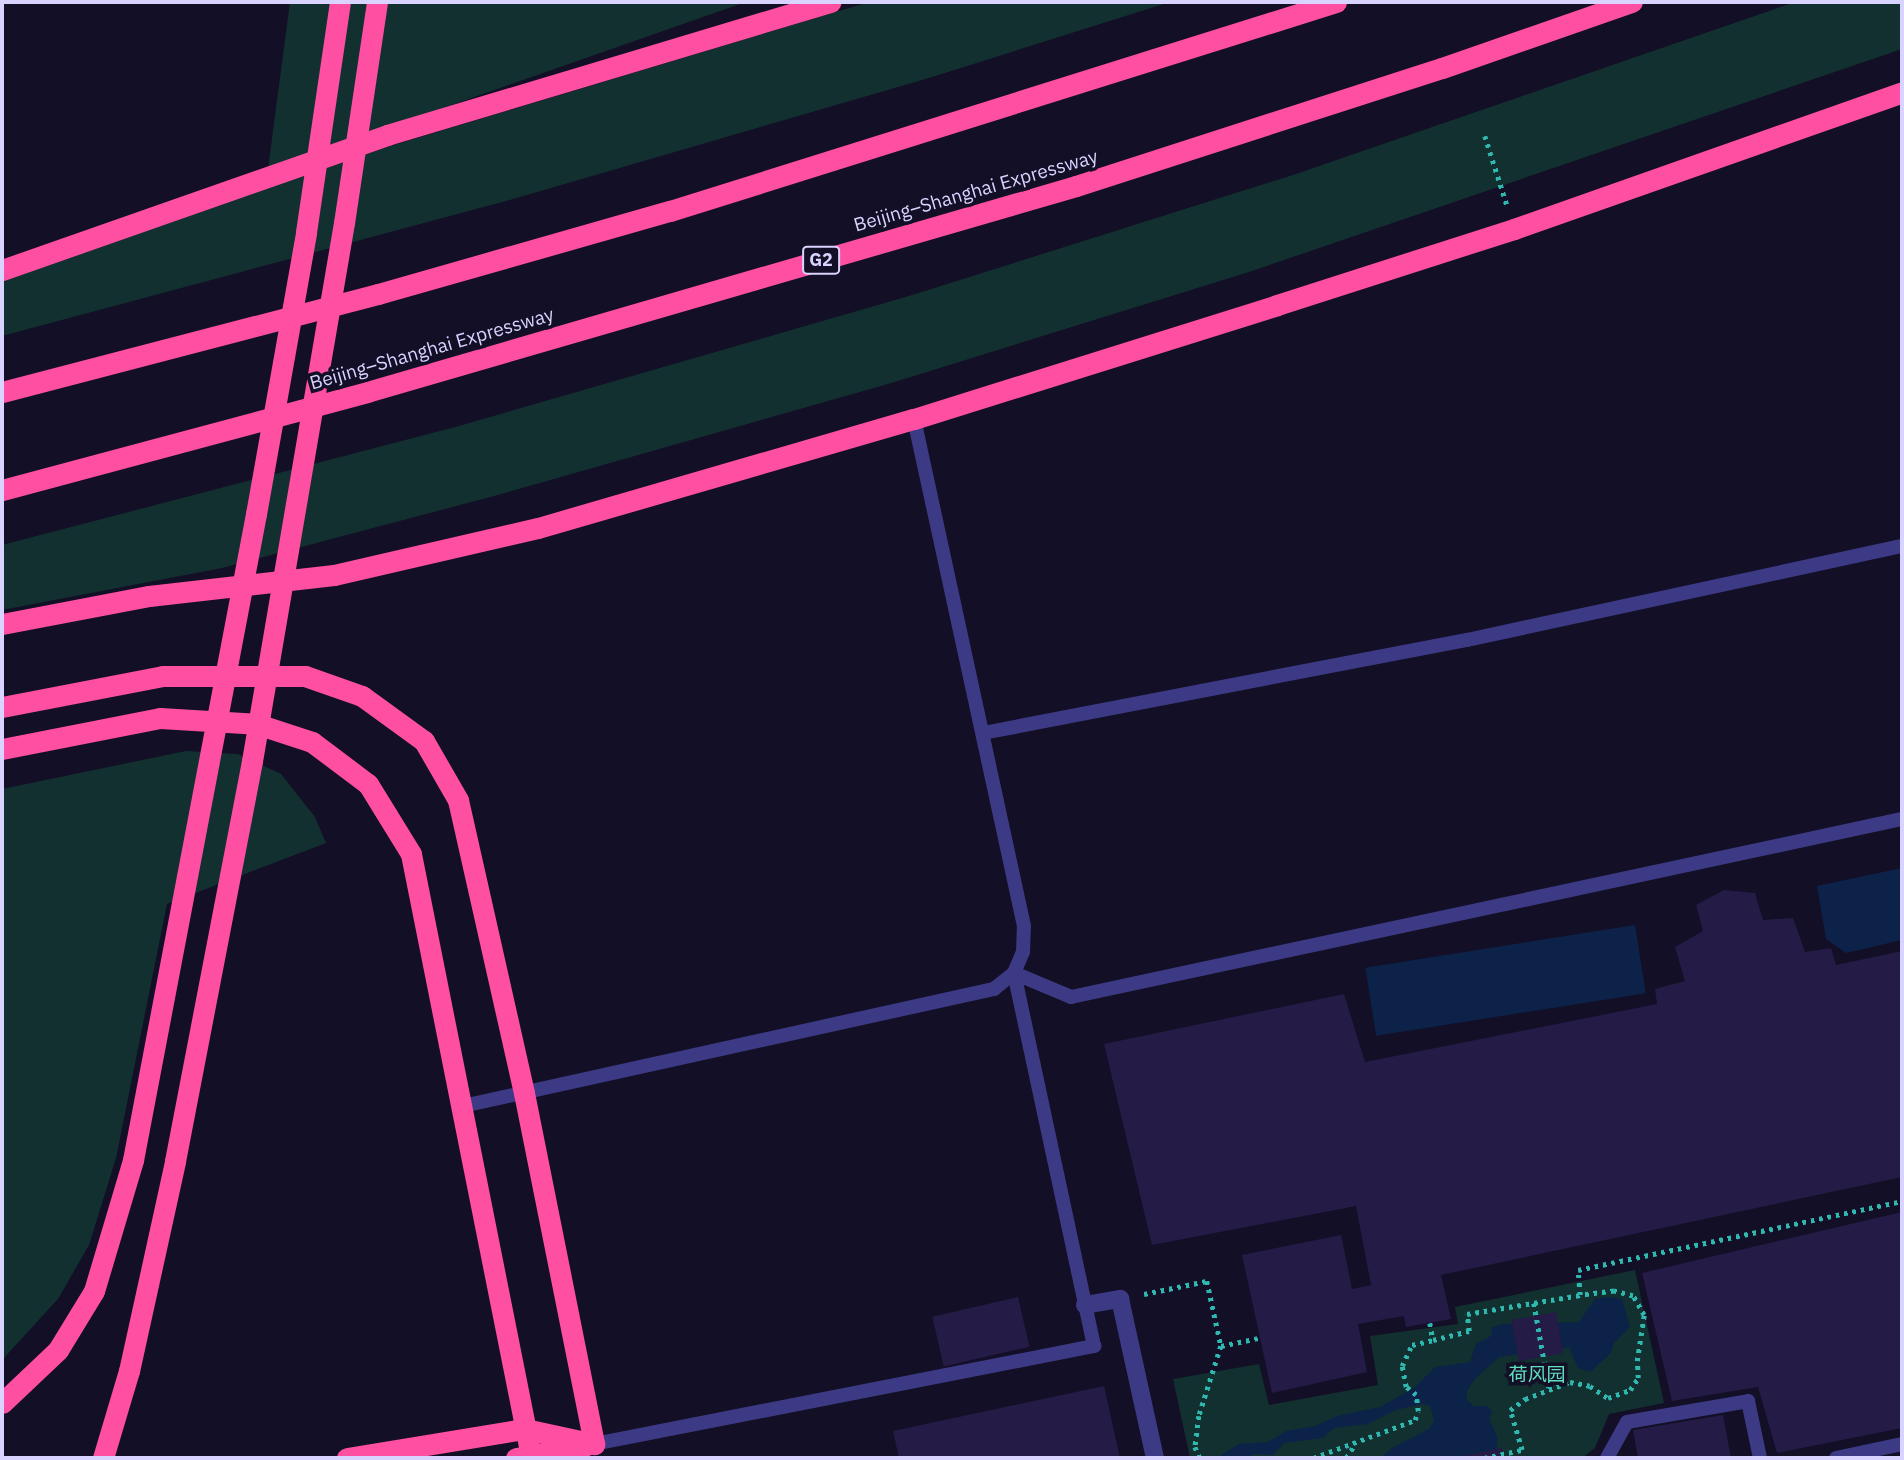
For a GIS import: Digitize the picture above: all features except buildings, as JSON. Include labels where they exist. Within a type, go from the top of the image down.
[{"type":"highway","points":[[2,1404],[58,1350],[94,1291],[133,1160],[258,501],[306,232],[340,2]]},
{"type":"highway","points":[[103,1458],[129,1371],[175,1161],[252,761],[344,223],[377,2]]},
{"type":"highway","points":[[576,78],[783,2]]},
{"type":"highway","points":[[2,270],[387,135],[830,2]]},
{"type":"highway","points":[[2,393],[378,295],[670,211],[1336,2]]},
{"type":"highway","name":"Beijing–Shanghai Expressway","points":[[2,490],[367,392],[1076,186],[1442,68],[1632,2]]},
{"type":"highway","points":[[2,624],[149,596],[334,575],[538,528],[914,419],[1514,229],[1902,92]]},
{"type":"highway","points":[[2,706],[163,676],[305,676],[362,696],[424,741],[458,800],[524,1093],[594,1444]]},
{"type":"highway","points":[[2,749],[160,718],[257,724],[312,742],[368,784],[411,854],[525,1429],[523,1457],[594,1444]]},
{"type":"highway","points":[[348,1458],[525,1429],[594,1444]]},
{"type":"street","points":[[1085,1305],[1120,1300],[1155,1458]]},
{"type":"lane","points":[[463,1106],[994,989],[1014,973],[1024,953],[1024,926],[914,419]]},
{"type":"lane","points":[[983,733],[1467,640],[1902,545]]},
{"type":"lane","points":[[1014,973],[1070,997],[1902,819]]},
{"type":"lane","points":[[594,1444],[1094,1346],[1014,973]]},
{"type":"lane","points":[[1607,1458],[1626,1422],[1748,1401],[1760,1458]]},
{"type":"lane","points":[[1836,1458],[1902,1444]]},
{"type":"path","points":[[1485,136],[1514,229]]},
{"type":"path","points":[[1580,1295],[1578,1270],[1902,1200]]},
{"type":"path","points":[[1120,1300],[1207,1282],[1222,1346],[1199,1416],[1195,1447],[1200,1458]]},
{"type":"path","points":[[1313,1458],[1415,1420],[1418,1411],[1416,1395],[1406,1387],[1402,1366],[1412,1345],[1469,1331],[1467,1314],[1614,1291],[1633,1296],[1644,1315],[1637,1361],[1638,1378],[1630,1390],[1608,1398],[1590,1386],[1570,1382],[1525,1398],[1510,1410],[1522,1450],[1484,1458]]},
{"type":"path","points":[[1534,1303],[1549,1389]]},
{"type":"path","points":[[1430,1323],[1433,1340]]},
{"type":"path","points":[[1222,1346],[1260,1338]]},
{"type":"path","points":[[1346,1458],[1355,1443]]},
{"type":"green space","points":[[290,2],[746,2],[268,169]]},
{"type":"green space","points":[[869,2],[1170,2],[929,78],[506,201],[2,336],[2,279],[384,148]]},
{"type":"green space","points":[[1795,2],[1902,2],[1902,49],[1249,272],[888,384],[494,496],[222,568],[2,610],[2,545],[459,426],[909,296],[1293,175]]},
{"type":"green space","points":[[186,751],[238,754],[281,774],[315,817],[326,843],[167,904],[116,1158],[89,1245],[58,1299],[2,1360],[2,789]]},
{"type":"green space","name":"荷风园","points":[[1635,1270],[1664,1403],[1609,1414],[1595,1448],[1582,1458],[1190,1458],[1173,1379],[1259,1364],[1269,1405],[1378,1385],[1370,1336],[1458,1324],[1455,1307]]},
{"type":"water","points":[[1902,868],[1902,940],[1846,953],[1826,939],[1817,886]]},
{"type":"water","points":[[1635,925],[1646,993],[1376,1036],[1365,968]]},
{"type":"water","points":[[1595,1299],[1622,1299],[1630,1327],[1614,1343],[1611,1353],[1590,1372],[1578,1368],[1569,1347],[1499,1357],[1474,1380],[1467,1391],[1467,1400],[1474,1406],[1487,1406],[1492,1412],[1489,1419],[1497,1436],[1498,1458],[1380,1458],[1392,1448],[1429,1429],[1434,1421],[1432,1412],[1430,1406],[1423,1404],[1396,1410],[1368,1424],[1334,1428],[1323,1438],[1284,1443],[1273,1455],[1221,1458],[1221,1455],[1239,1444],[1268,1442],[1286,1431],[1315,1426],[1337,1416],[1380,1407],[1414,1388],[1435,1367],[1470,1362],[1476,1344],[1491,1336],[1492,1327],[1503,1324],[1579,1322]]}]
